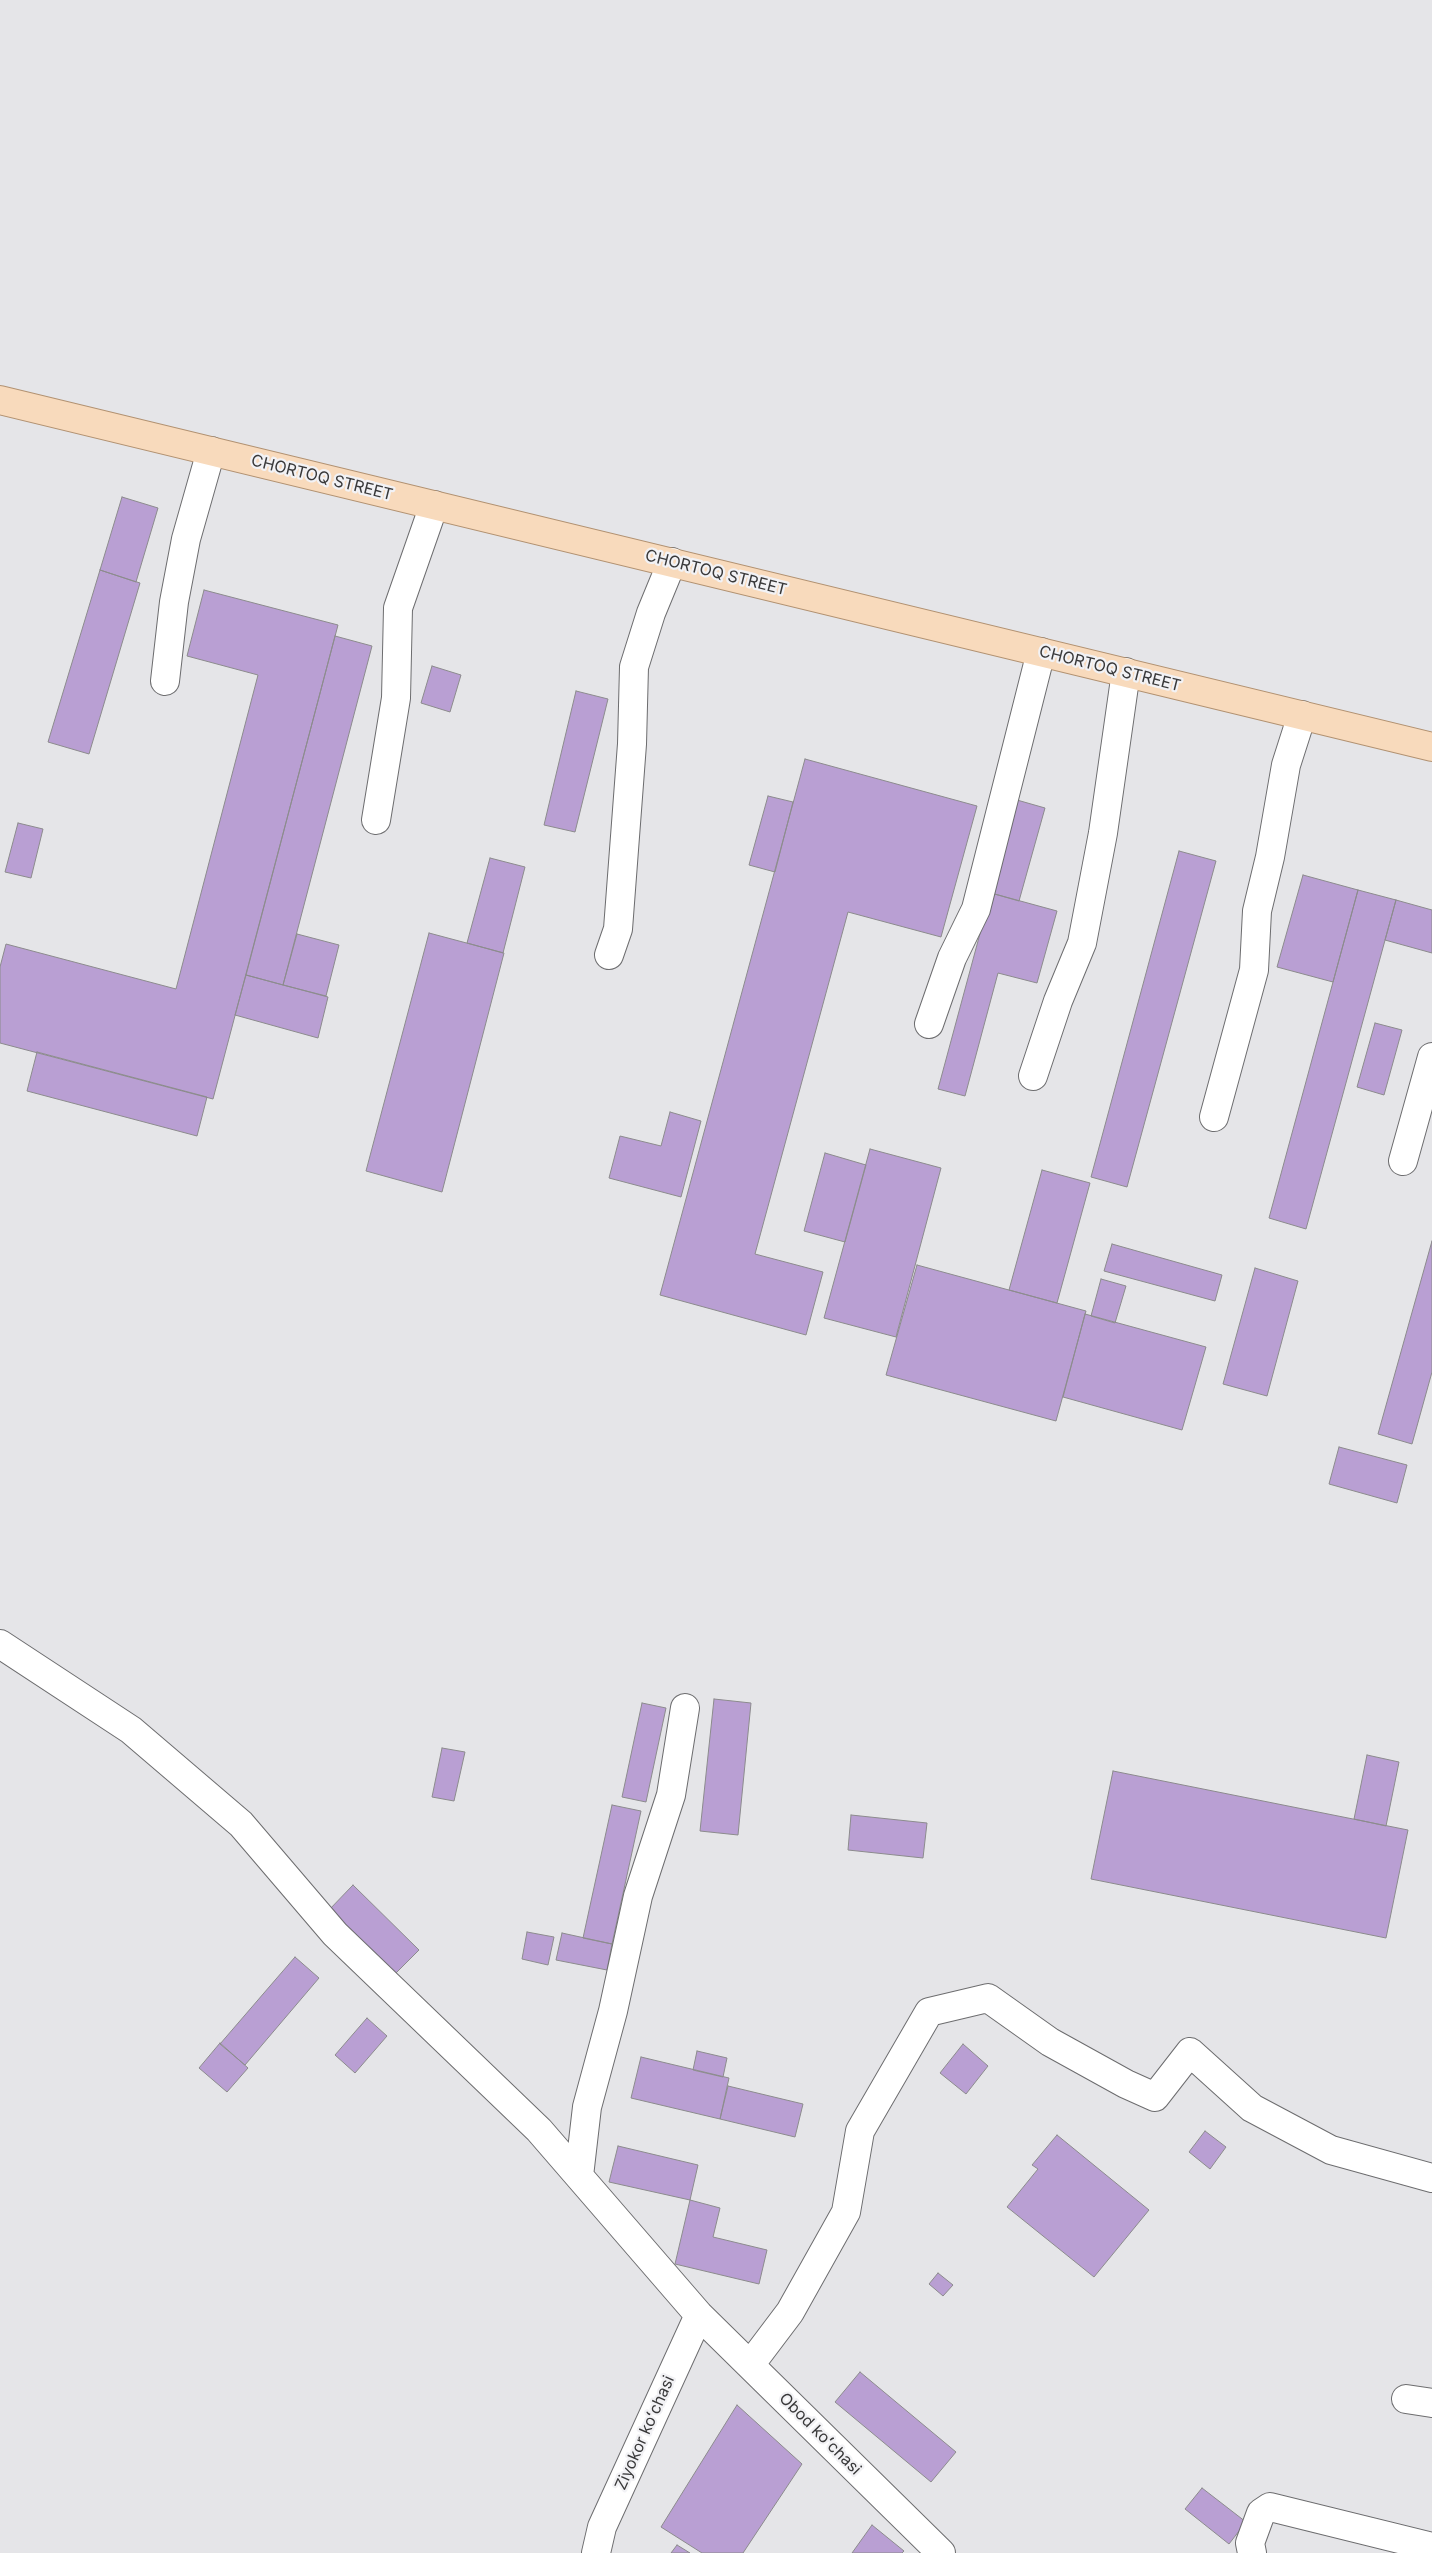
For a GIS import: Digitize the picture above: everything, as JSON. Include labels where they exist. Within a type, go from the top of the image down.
[{"type":"main road","name":"CHORTOQ STREET","points":[[0,400],[1432,747]]},
{"type":"street","points":[[165,681],[174,602],[181,566],[211,451]]},
{"type":"street","points":[[376,820],[396,698],[398,608],[434,505]]},
{"type":"street","points":[[609,955],[618,929],[632,744],[634,667],[651,613],[672,562]]},
{"type":"street","points":[[929,1024],[952,958],[976,909],[1041,652]]},
{"type":"street","points":[[1034,1076],[1058,1001],[1082,943],[1103,834],[1126,672]]},
{"type":"street","points":[[1214,1117],[1254,970],[1256,911],[1270,857],[1286,765],[1302,715]]},
{"type":"street","points":[[1404,1161],[1432,1057]]},
{"type":"street","name":"Obod koʻchasi","points":[[0,1644],[131,1730],[241,1824],[335,1934],[539,2130],[699,2315],[941,2553]]},
{"type":"street","points":[[579,2176],[587,2107],[613,2011],[638,1896],[671,1795],[685,1708]]},
{"type":"street","points":[[750,2365],[790,2312],[846,2212],[860,2131],[929,2012],[988,1998],[1050,2042],[1126,2084],[1155,2097],[1190,2052],[1252,2108],[1331,2150],[1432,2178]]},
{"type":"street","name":"Ziyokor koʻchasi","points":[[596,2553],[602,2527],[699,2315]]},
{"type":"street","points":[[1406,2399],[1432,2403]]},
{"type":"street","points":[[1252,2553],[1250,2544],[1261,2513],[1270,2507],[1432,2548]]},
{"type":"building","points":[[122,497],[158,508],[136,582],[100,570]]},
{"type":"building","points":[[100,570],[140,583],[89,754],[48,742]]},
{"type":"building","points":[[204,590],[338,625],[213,1099],[0,1043],[0,967],[6,944],[176,989],[258,675],[187,656]]},
{"type":"building","points":[[335,636],[372,646],[283,985],[246,975]]},
{"type":"building","points":[[432,666],[461,675],[450,712],[421,703]]},
{"type":"building","points":[[576,691],[608,699],[575,832],[544,825]]},
{"type":"building","points":[[805,759],[977,806],[941,937],[848,912],[755,1254],[823,1272],[806,1335],[660,1295]]},
{"type":"building","points":[[768,796],[793,802],[775,872],[749,865]]},
{"type":"building","points":[[1017,800],[1045,808],[1019,901],[991,893]]},
{"type":"building","points":[[18,823],[43,829],[31,878],[5,872]]},
{"type":"building","points":[[1179,851],[1216,861],[1127,1187],[1091,1177]]},
{"type":"building","points":[[490,858],[525,867],[503,953],[467,943]]},
{"type":"building","points":[[1303,875],[1358,890],[1333,982],[1277,967]]},
{"type":"building","points":[[1358,890],[1396,900],[1306,1229],[1269,1218]]},
{"type":"building","points":[[991,893],[1057,911],[1037,983],[998,973],[965,1096],[938,1089]]},
{"type":"building","points":[[1396,900],[1432,910],[1432,953],[1385,940]]},
{"type":"building","points":[[429,933],[504,953],[442,1192],[366,1171]]},
{"type":"building","points":[[297,934],[339,945],[326,996],[283,985]]},
{"type":"building","points":[[246,975],[328,997],[318,1038],[235,1015]]},
{"type":"building","points":[[1375,1023],[1402,1030],[1384,1095],[1357,1087]]},
{"type":"building","points":[[37,1052],[207,1097],[197,1136],[27,1091]]},
{"type":"building","points":[[670,1112],[701,1121],[681,1197],[609,1178],[620,1136],[661,1146]]},
{"type":"building","points":[[870,1149],[941,1168],[896,1337],[824,1318]]},
{"type":"building","points":[[825,1153],[866,1165],[845,1242],[804,1231]]},
{"type":"building","points":[[1042,1170],[1090,1183],[1057,1303],[1009,1290]]},
{"type":"building","points":[[1432,1241],[1432,1372],[1412,1444],[1378,1434]]},
{"type":"building","points":[[1112,1244],[1222,1275],[1215,1301],[1104,1271]]},
{"type":"building","points":[[917,1265],[1086,1311],[1056,1421],[886,1375]]},
{"type":"building","points":[[1255,1268],[1298,1281],[1267,1396],[1223,1384]]},
{"type":"building","points":[[1101,1279],[1126,1286],[1115,1323],[1091,1316]]},
{"type":"building","points":[[1085,1314],[1206,1347],[1182,1430],[1063,1397]]},
{"type":"building","points":[[1339,1447],[1407,1465],[1397,1503],[1329,1484]]},
{"type":"building","points":[[714,1699],[751,1703],[738,1835],[700,1831]]},
{"type":"building","points":[[642,1703],[666,1708],[646,1802],[622,1797]]},
{"type":"building","points":[[442,1748],[465,1752],[454,1801],[432,1797]]},
{"type":"building","points":[[1367,1755],[1399,1762],[1386,1826],[1354,1819]]},
{"type":"building","points":[[1113,1771],[1408,1830],[1386,1938],[1091,1879]]},
{"type":"building","points":[[612,1805],[641,1811],[612,1944],[583,1938]]},
{"type":"building","points":[[851,1815],[927,1823],[923,1858],[848,1850]]},
{"type":"building","points":[[353,1885],[419,1950],[393,1976],[328,1911]]},
{"type":"building","points":[[527,1932],[554,1937],[548,1965],[522,1959]]},
{"type":"building","points":[[562,1933],[612,1944],[607,1970],[556,1960]]},
{"type":"building","points":[[295,1957],[319,1978],[245,2065],[220,2044]]},
{"type":"building","points":[[367,2018],[387,2036],[355,2073],[335,2055]]},
{"type":"building","points":[[220,2043],[248,2068],[227,2092],[199,2068]]},
{"type":"building","points":[[963,2044],[988,2066],[966,2094],[940,2073]]},
{"type":"building","points":[[697,2051],[727,2058],[723,2077],[693,2070]]},
{"type":"building","points":[[641,2057],[729,2078],[720,2119],[631,2098]]},
{"type":"building","points":[[728,2086],[803,2104],[795,2137],[720,2119]]},
{"type":"building","points":[[1205,2131],[1226,2147],[1210,2169],[1189,2152]]},
{"type":"building","points":[[1057,2135],[1149,2210],[1094,2277],[1007,2207],[1038,2169],[1032,2165]]},
{"type":"building","points":[[618,2146],[698,2165],[690,2200],[609,2182]]},
{"type":"building","points":[[690,2200],[720,2208],[713,2237],[767,2250],[759,2284],[675,2264]]},
{"type":"building","points":[[938,2273],[953,2285],[943,2296],[929,2284]]},
{"type":"building","points":[[860,2372],[956,2452],[931,2482],[835,2402]]},
{"type":"building","points":[[737,2405],[802,2464],[743,2553],[702,2553],[661,2527]]},
{"type":"building","points":[[1202,2488],[1246,2522],[1229,2544],[1185,2509]]},
{"type":"building","points":[[872,2525],[904,2551],[902,2553],[852,2553]]},
{"type":"building","points":[[677,2545],[690,2553],[671,2553]]}]
